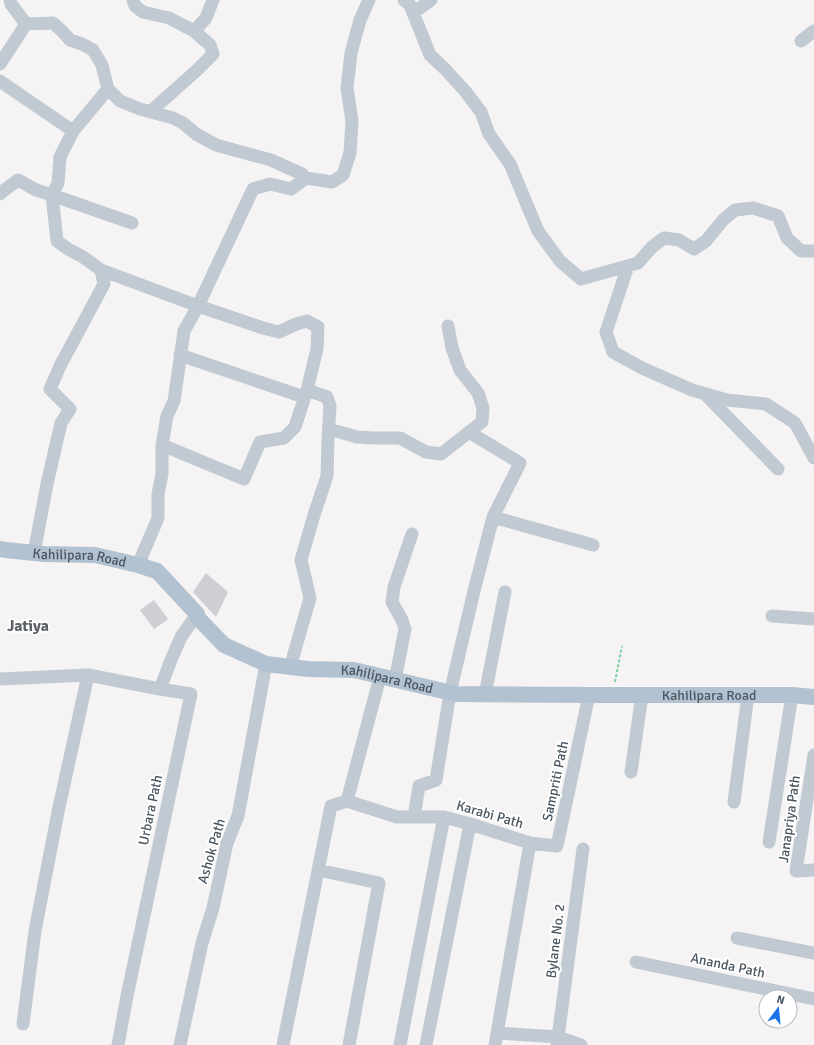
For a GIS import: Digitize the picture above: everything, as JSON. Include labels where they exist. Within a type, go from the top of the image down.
[{"type":"main road","name":"Kahilipara Road","points":[[0,549],[34,553],[95,555],[138,564],[157,571],[224,645],[266,664],[308,669],[354,670],[456,694],[792,695],[814,697]]},
{"type":"street","points":[[10,0],[11,4],[26,24]]},
{"type":"street","points":[[133,0],[136,6],[143,12],[169,18],[194,31],[210,45],[213,54],[150,112]]},
{"type":"street","points":[[194,31],[206,18],[213,0]]},
{"type":"street","points":[[26,24],[53,24],[70,40],[93,50],[102,65],[108,89],[120,101],[140,109],[173,118],[183,123],[196,134],[216,145],[271,160],[302,174],[306,178],[332,182],[343,175],[350,153],[352,121],[347,88],[351,53],[360,20],[369,0]]},
{"type":"street","points":[[404,0],[410,5],[430,55],[465,91],[481,112],[489,134],[510,164],[538,231],[560,261],[581,279],[638,263],[652,247],[664,238],[679,240],[694,249],[706,240],[723,220],[735,210],[753,208],[778,216],[787,238],[801,251],[814,251]]},
{"type":"street","points":[[413,14],[431,0]]},
{"type":"street","points":[[0,64],[26,24]]},
{"type":"street","points":[[801,41],[814,31]]},
{"type":"street","points":[[0,81],[73,131]]},
{"type":"street","points":[[108,89],[73,131],[60,157],[58,183],[52,195],[57,241],[101,270],[263,328],[279,332],[296,324],[307,321],[318,327],[317,349],[295,427],[284,438],[260,442],[244,479],[162,445]]},
{"type":"street","points":[[138,564],[158,518],[158,494],[162,474],[162,445],[167,416],[174,401],[184,331],[198,306],[253,189],[270,184],[291,190],[306,178]]},
{"type":"street","points":[[0,194],[18,180],[36,190],[132,223]]},
{"type":"street","points":[[628,266],[606,332],[613,352],[642,368],[692,390],[727,400],[766,404],[795,423],[814,458]]},
{"type":"street","points":[[34,553],[47,484],[61,423],[70,409],[50,389],[60,366],[104,284],[101,270]]},
{"type":"street","points":[[329,429],[357,437],[400,438],[426,452],[441,454],[482,422],[483,408],[478,393],[460,370],[452,348],[448,326]]},
{"type":"street","points":[[180,355],[305,393],[327,396],[330,406],[328,476],[314,515],[301,560],[310,598],[291,667]]},
{"type":"street","points":[[704,393],[778,469]]},
{"type":"street","points":[[414,817],[419,786],[436,780],[450,693],[493,517],[520,463],[469,432]]},
{"type":"street","points":[[493,517],[593,545]]},
{"type":"street","points":[[347,801],[405,629],[402,620],[392,602],[394,587],[412,534]]},
{"type":"street","points":[[485,695],[505,592]]},
{"type":"street","points":[[0,679],[88,676],[160,689],[181,637],[197,614]]},
{"type":"street","points":[[772,616],[814,619]]},
{"type":"street","name":"Ashok Path","points":[[180,1045],[202,943],[213,908],[227,843],[238,816],[266,664]]},
{"type":"street","points":[[23,1024],[35,931],[58,812],[88,676]]},
{"type":"street","name":"Urbara Path","points":[[118,1045],[191,694],[160,689]]},
{"type":"street","name":"Sampriti Path","points":[[530,843],[557,846],[589,695]]},
{"type":"street","points":[[631,772],[642,695]]},
{"type":"street","points":[[734,802],[748,695]]},
{"type":"street","points":[[769,842],[792,695]]},
{"type":"street","name":"Janapriya Path","points":[[814,755],[796,871],[814,870]]},
{"type":"street","points":[[283,1045],[331,806],[347,801],[397,817],[444,817]]},
{"type":"street","name":"Karabi Path","points":[[400,1045],[444,817],[530,843],[496,1039]]},
{"type":"street","points":[[426,1045],[470,824]]},
{"type":"street","name":"Bylane No. 2","points":[[558,1041],[583,849]]},
{"type":"street","points":[[318,870],[379,883],[349,1045]]},
{"type":"street","points":[[737,938],[814,953]]},
{"type":"street","name":"Ananda Path","points":[[636,962],[814,999]]},
{"type":"street","points":[[496,1039],[558,1041],[580,1045]]},
{"type":"path","points":[[615,684],[622,646]]},
{"type":"building","points":[[206,573],[228,592],[216,617],[193,592]]},
{"type":"building","points":[[154,600],[168,619],[154,629],[140,610]]},
{"type":"district","name":"Jatiya","points":[[28,625]]}]
